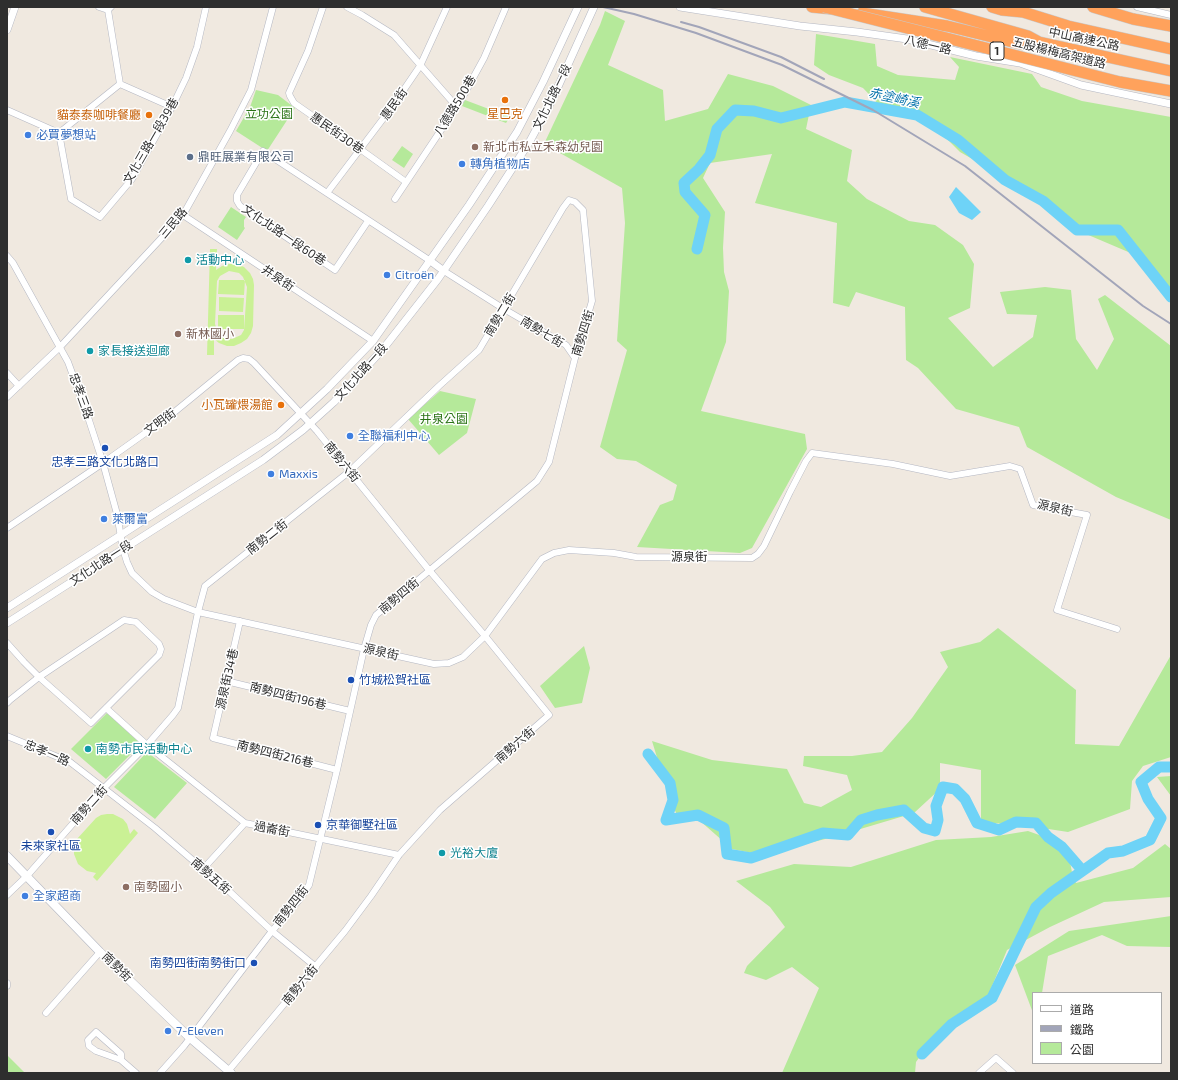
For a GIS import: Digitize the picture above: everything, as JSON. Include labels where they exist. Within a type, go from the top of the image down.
[{"type":"highway","points":[[812,7],[846,10],[940,25],[1025,45],[1040,42]]},
{"type":"highway","name":"五股楊梅高架道路","points":[[824,7],[1120,82],[1171,91]]},
{"type":"highway","name":"中山高速公路","points":[[925,7],[1028,36],[1040,42],[1171,70]]},
{"type":"highway","name":"中山高速公路","points":[[992,7],[1002,10],[1021,10],[1068,26],[1171,49]]},
{"type":"highway","points":[[1093,7],[1133,19],[1171,26]]},
{"type":"main road","name":"南勢街","points":[[7,856],[100,952],[189,1037],[230,1072]]},
{"type":"street","points":[[7,30],[15,7]]},
{"type":"street","points":[[99,7],[109,8],[120,84]]},
{"type":"street","name":"文化三路一段39巷","points":[[59,133],[70,200],[100,216],[132,180],[172,108],[186,78],[197,47],[206,7]]},
{"type":"street","name":"三民路","points":[[7,397],[60,347],[183,215],[251,90],[272,7]]},
{"type":"street","name":"惠民街30巷","points":[[324,7],[308,51],[289,93],[290,96],[294,103],[360,148],[406,182]]},
{"type":"street","points":[[347,7],[394,35],[457,107]]},
{"type":"street","name":"惠民街","points":[[326,193],[392,107],[420,66],[447,7]]},
{"type":"street","name":"八德路500巷","points":[[394,199],[457,107],[484,58],[506,7]]},
{"type":"street","name":"文化北路一段","points":[[7,608],[277,435],[327,389],[373,341],[469,205],[517,132],[543,82],[578,7]]},
{"type":"street","name":"文化北路一段","points":[[7,623],[263,460],[310,424],[334,402],[383,349],[444,270],[488,206],[530,141],[552,100],[594,7]]},
{"type":"street","name":"八德一路","points":[[680,7],[800,26],[907,39],[976,56],[1020,63],[1081,85],[1171,104]]},
{"type":"street","points":[[1137,7],[1171,15]]},
{"type":"street","points":[[120,84],[172,108]]},
{"type":"street","points":[[7,110],[59,133],[120,84]]},
{"type":"street","name":"文化北路一段60巷","points":[[368,221],[335,270],[240,206],[237,201],[239,191],[263,151],[429,260]]},
{"type":"street","name":"南勢二街","points":[[7,895],[27,876],[104,788],[147,745],[178,708],[198,612],[205,586],[350,471],[479,350],[568,200]]},
{"type":"street","name":"南勢四街","points":[[160,1073],[272,930],[299,900],[309,884],[337,770],[364,648],[371,625],[376,615],[537,481],[548,462],[575,358],[592,301],[583,210],[575,202],[568,200]]},
{"type":"street","name":"井泉街","points":[[183,215],[373,341]]},
{"type":"street","name":"忠孝三路","points":[[7,256],[13,263],[68,362],[103,463],[117,514],[123,549]]},
{"type":"street","points":[[429,260],[444,270]]},
{"type":"street","name":"南勢七街","points":[[444,270],[504,309],[566,346],[575,358]]},
{"type":"street","name":"文明街","points":[[7,528],[172,414],[238,360],[243,358],[249,359],[254,363],[301,414]]},
{"type":"street","points":[[7,373],[19,386]]},
{"type":"street","name":"南勢六街","points":[[230,1072],[354,920],[399,855],[440,810],[549,715],[429,570],[350,471],[301,414]]},
{"type":"street","name":"源泉街","points":[[123,549],[132,573],[142,583],[164,599],[198,612],[434,664],[449,663],[463,657],[485,636],[542,560],[554,553],[569,550],[614,553],[636,557],[752,558],[758,554],[764,546],[790,492],[806,461],[812,453],[893,464],[950,476],[1010,466],[1020,469],[1033,505],[1087,515],[1057,610],[1117,629]]},
{"type":"street","points":[[7,643],[39,677],[91,723],[159,655],[161,649],[159,644],[136,622],[124,620],[39,677],[7,704]]},
{"type":"street","name":"源泉街34巷","points":[[213,738],[240,621]]},
{"type":"street","name":"南勢四街196巷","points":[[226,681],[350,711]]},
{"type":"street","name":"過崙街","points":[[106,708],[147,745],[245,823],[399,855]]},
{"type":"street","name":"忠孝一路","points":[[7,736],[70,762],[104,788]]},
{"type":"street","name":"南勢四街216巷","points":[[213,738],[337,770]]},
{"type":"street","name":"南勢五街","points":[[104,788],[203,869],[316,967]]},
{"type":"street","points":[[203,869],[245,823]]},
{"type":"street","points":[[46,1013],[100,952]]},
{"type":"street","points":[[122,1060],[120,1054],[96,1032],[88,1040],[89,1046],[96,1051],[122,1060],[136,1073]]},
{"type":"street","points":[[979,1073],[996,1058],[1013,1073]]},
{"type":"green space","points":[[605,11],[625,21],[608,65],[663,90],[665,121],[708,109],[728,74],[773,86],[811,105],[806,129],[852,150],[847,181],[867,199],[909,221],[935,225],[963,245],[974,264],[970,308],[948,318],[993,367],[1033,337],[1037,315],[1007,314],[1000,292],[1045,287],[1071,290],[1076,339],[1097,370],[1114,339],[1098,299],[1105,295],[1171,346],[1171,520],[1116,497],[1027,447],[1019,427],[956,409],[918,368],[906,360],[905,307],[856,292],[849,307],[833,303],[837,223],[755,203],[772,154],[710,163],[703,178],[725,212],[723,248],[724,272],[729,291],[726,342],[701,411],[805,434],[807,449],[752,548],[740,553],[637,547],[660,505],[673,500],[677,485],[636,461],[617,459],[600,447],[627,350],[617,341],[625,223],[622,188],[544,144],[600,25]]},
{"type":"green space","points":[[816,34],[875,44],[877,66],[898,75],[955,80],[959,67],[950,57],[1032,74],[1041,87],[1082,101],[1171,117],[1171,294],[1133,254],[1086,234],[1011,181],[960,152],[921,113],[885,111],[863,88],[829,75],[814,65]]},
{"type":"green space","name":"立功公園","points":[[256,90],[278,95],[295,108],[267,151],[236,131],[250,107]]},
{"type":"green space","points":[[465,100],[510,117],[506,123],[462,106]]},
{"type":"green space","points":[[402,146],[413,154],[404,168],[392,160]]},
{"type":"green space","points":[[231,207],[246,217],[244,220],[245,228],[237,240],[218,227]]},
{"type":"green space","points":[[210,249],[217,249],[216,270],[229,264],[237,264],[244,267],[253,279],[253,326],[247,339],[234,346],[227,346],[214,339],[214,355],[207,355]],"holes":[[[229,271],[239,273],[243,277],[247,287],[244,330],[241,335],[232,339],[222,337],[218,333],[215,324],[217,281],[220,276]]]},
{"type":"green space","points":[[219,280],[245,280],[244,295],[218,294]]},
{"type":"green space","points":[[219,297],[244,298],[243,312],[219,311]]},
{"type":"green space","points":[[218,315],[244,315],[244,329],[218,329]]},
{"type":"green space","name":"井泉公園","points":[[440,391],[476,399],[467,433],[439,455],[408,419]]},
{"type":"green space","points":[[998,628],[1076,690],[1075,744],[1119,746],[1171,655],[1171,757],[1143,766],[1132,781],[1130,809],[1068,832],[1029,826],[981,822],[981,770],[940,763],[940,789],[914,813],[837,836],[762,855],[732,849],[699,820],[679,819],[670,800],[652,741],[712,760],[787,769],[804,803],[821,807],[852,790],[847,775],[803,766],[804,756],[852,756],[882,752],[912,718],[948,667],[940,652],[980,642]]},
{"type":"green space","points":[[584,646],[590,668],[582,703],[555,708],[540,686]]},
{"type":"green space","points":[[107,713],[141,744],[106,779],[71,749]]},
{"type":"green space","points":[[147,752],[187,783],[155,819],[114,787]]},
{"type":"green space","points":[[1171,776],[1171,796],[1157,777]]},
{"type":"green space","points":[[107,814],[113,814],[123,819],[127,824],[130,834],[134,829],[138,833],[97,881],[93,877],[96,873],[87,871],[78,864],[74,854],[74,847],[77,839],[96,818]]},
{"type":"green space","points":[[1028,831],[1067,845],[1073,878],[1076,883],[1133,868],[1165,844],[1171,849],[1171,897],[1104,902],[1050,927],[1007,950],[988,996],[936,1034],[916,1062],[915,1073],[782,1073],[819,988],[792,967],[766,980],[744,973],[747,966],[785,927],[770,907],[736,881],[794,864],[851,867],[936,840],[991,837]]},
{"type":"green space","points":[[1171,916],[1171,947],[1127,946],[1102,935],[1048,956],[1042,992],[1032,992],[1032,1010],[1015,965],[1069,931]]},
{"type":"green space","points":[[7,1055],[25,1073],[7,1073]]},
{"type":"water","points":[[956,187],[981,212],[972,220],[959,213],[949,197]]},
{"type":"waterway","name":"赤塗崎溪","points":[[697,249],[705,215],[685,192],[684,183],[699,169],[710,155],[717,129],[735,110],[754,111],[781,118],[845,102],[917,115],[958,140],[1005,180],[1043,201],[1077,230],[1118,230],[1171,297]]},
{"type":"waterway","points":[[648,754],[670,783],[673,800],[666,820],[698,815],[724,828],[727,854],[751,858],[823,833],[848,835],[861,820],[877,815],[904,810],[924,828],[935,831],[938,820],[936,806],[943,787],[955,789],[965,799],[977,823],[999,830],[1016,822],[1036,823],[1048,837],[1062,847],[1082,870]]},
{"type":"waterway","points":[[922,1054],[952,1024],[992,998],[1036,907],[1051,893],[1108,853],[1123,851],[1150,840],[1161,818],[1148,799],[1141,782],[1159,767],[1171,767]]},
{"type":"railway","points":[[603,7],[634,14],[696,33],[782,65],[873,110],[965,166],[1143,306],[1171,324]]},
{"type":"railway","points":[[681,22],[699,27],[781,57],[824,79]]},
{"type":"place","name":"星巴克","points":[[505,100]]},
{"type":"place","name":"貓泰泰咖啡餐廳","points":[[149,115]]},
{"type":"place","name":"必買夢想站","points":[[28,135]]},
{"type":"place","name":"新北市私立禾森幼兒園","points":[[475,147]]},
{"type":"place","name":"鼎旺展業有限公司","points":[[190,157]]},
{"type":"place","name":"轉角植物店","points":[[462,164]]},
{"type":"place","name":"活動中心","points":[[188,260]]},
{"type":"place","name":"Citroën","points":[[387,275]]},
{"type":"place","name":"新林國小","points":[[178,334]]},
{"type":"place","name":"家長接送迴廊","points":[[90,351]]},
{"type":"place","name":"小瓦罐煨湯館","points":[[281,405]]},
{"type":"place","name":"全聯福利中心","points":[[350,436]]},
{"type":"place","name":"忠孝三路文化北路口","points":[[105,448]]},
{"type":"place","name":"Maxxis","points":[[271,474]]},
{"type":"place","name":"萊爾富","points":[[104,519]]},
{"type":"place","name":"竹城松賀社區","points":[[351,680]]},
{"type":"place","name":"南勢市民活動中心","points":[[88,749]]},
{"type":"place","name":"京華御墅社區","points":[[318,825]]},
{"type":"place","name":"未來家社區","points":[[51,832]]},
{"type":"place","name":"光裕大廈","points":[[442,853]]},
{"type":"place","name":"南勢國小","points":[[126,887]]},
{"type":"place","name":"全家超商","points":[[25,896]]},
{"type":"place","name":"南勢四街南勢街口","points":[[254,963]]},
{"type":"place","name":"7-Eleven","points":[[168,1031]]}]
